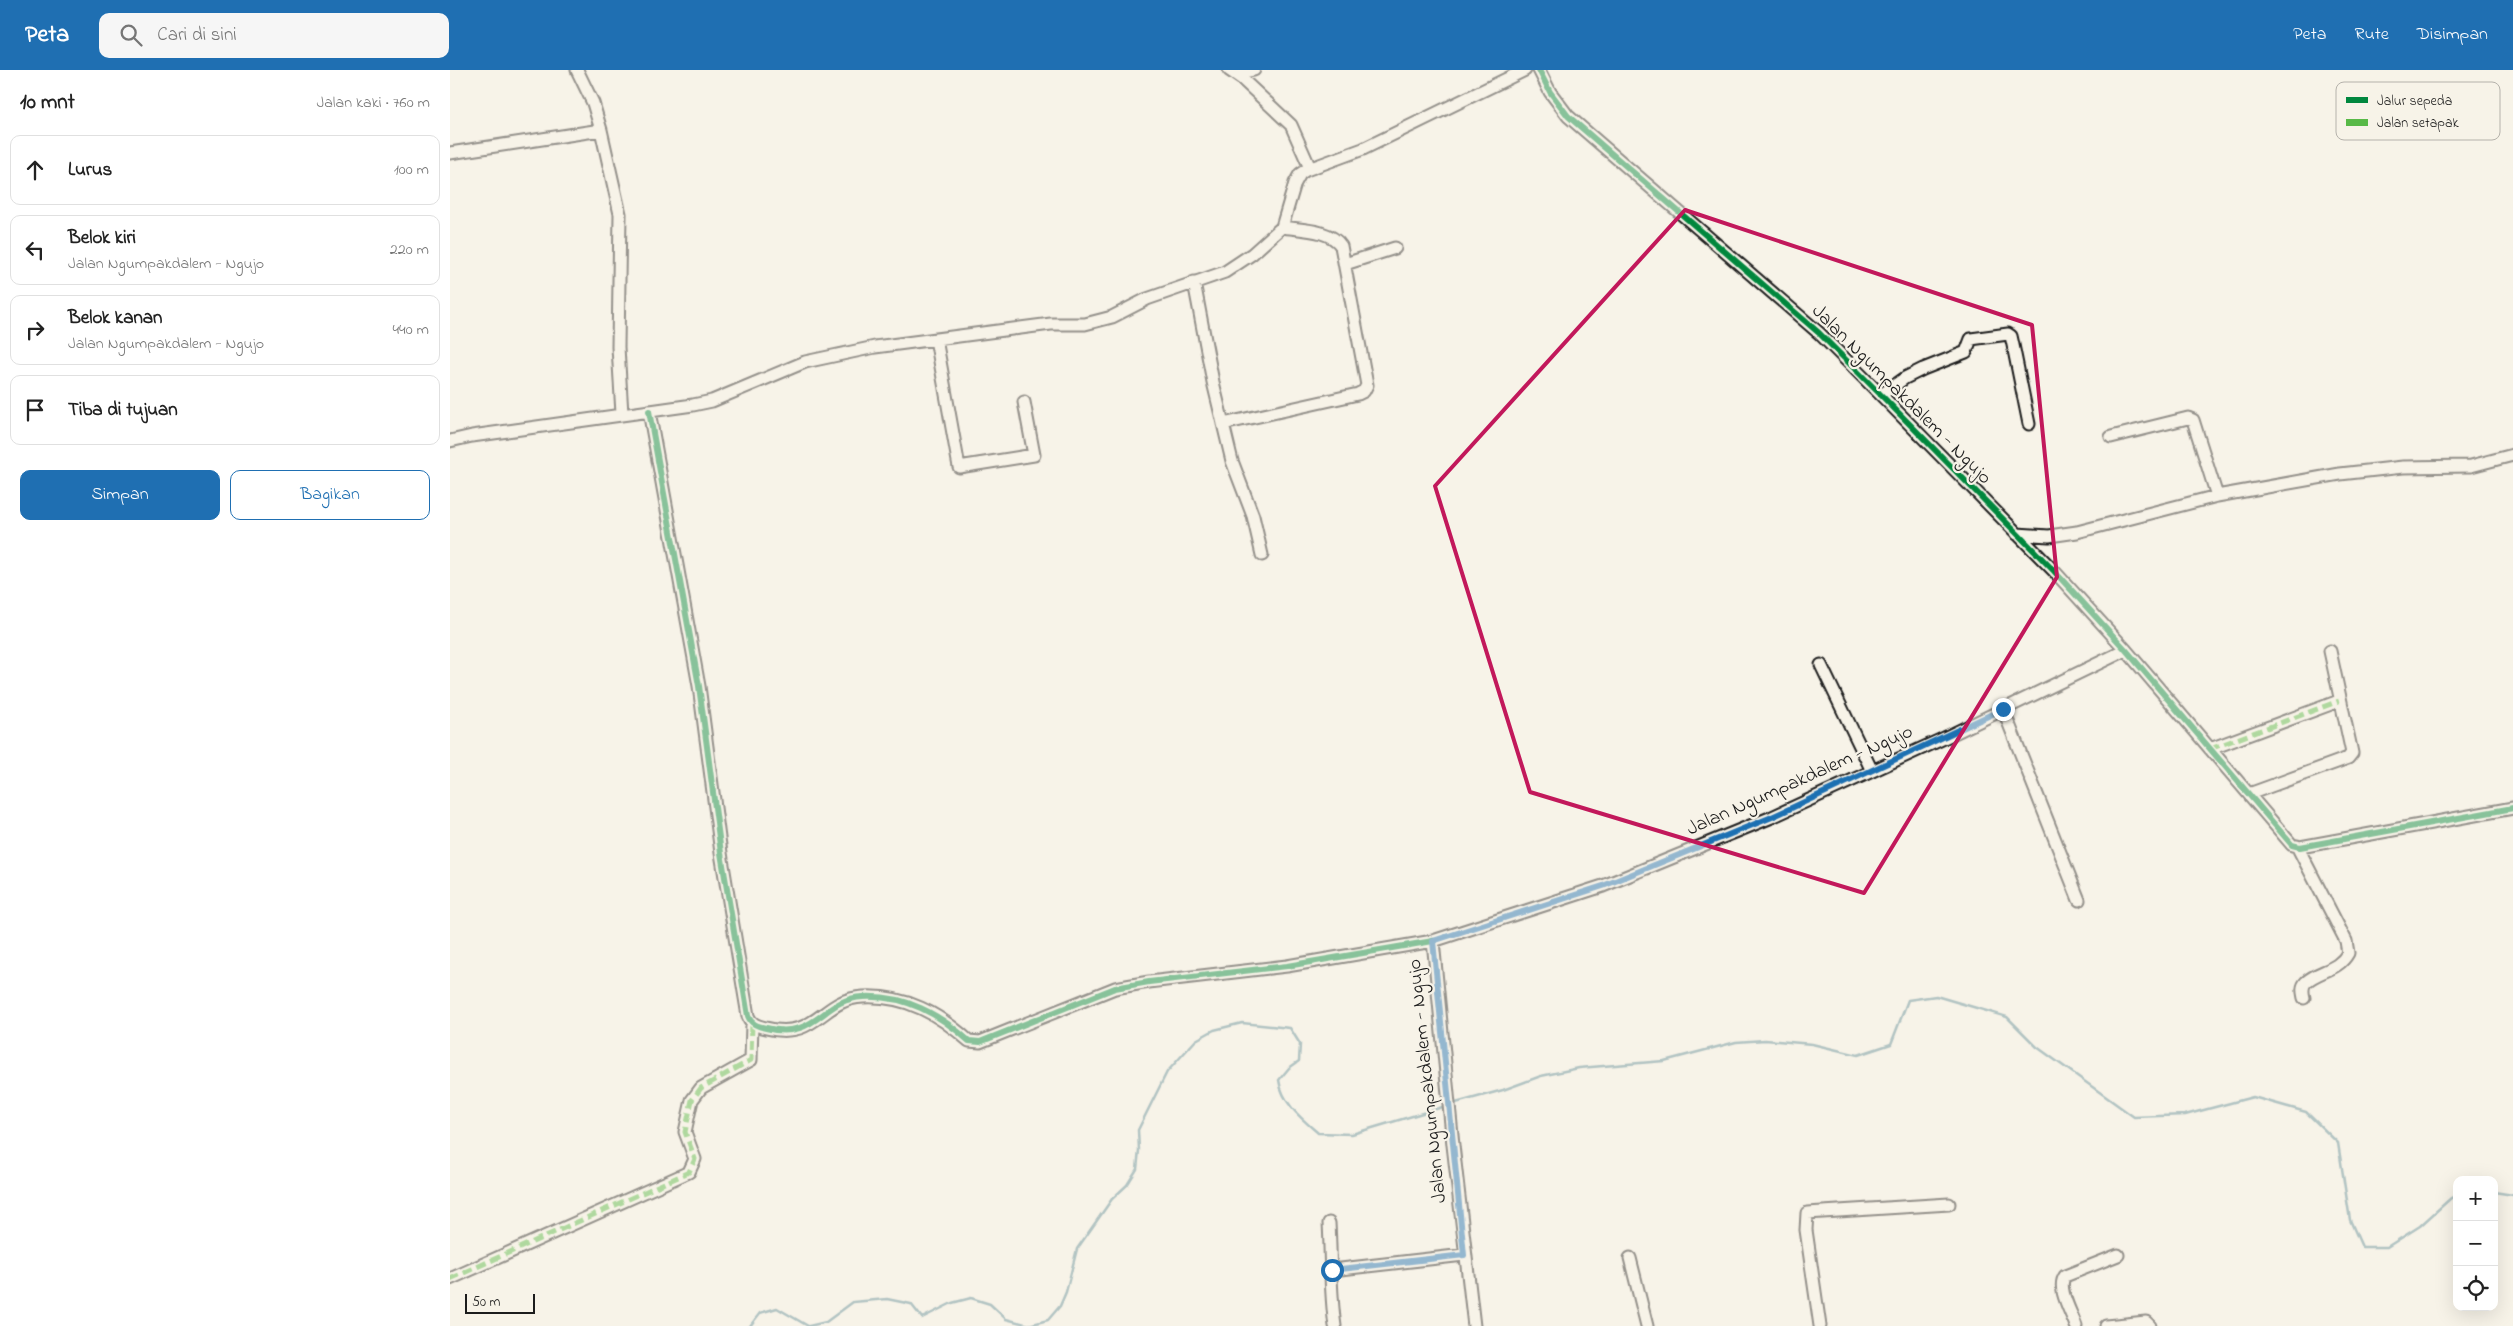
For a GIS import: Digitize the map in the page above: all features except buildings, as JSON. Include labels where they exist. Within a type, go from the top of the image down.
[{"type":"street","points":[[577,70],[592,103],[601,130],[620,214],[618,347],[622,414]]},
{"type":"street","points":[[1232,72],[1254,70]]},
{"type":"street","points":[[450,442],[472,436],[712,401],[805,362],[875,347],[1051,324],[1085,324],[1101,321],[1147,299],[1225,272],[1252,254],[1282,227],[1295,183],[1300,174],[1310,168],[1362,149],[1525,70]]},
{"type":"street","name":"Jalan Ngumpakdalem - Ngujo","points":[[1474,1326],[1464,1255],[1433,941],[1603,886],[1772,817],[2126,650],[2017,534],[1819,333],[1568,116],[1550,92],[1539,70]]},
{"type":"street","points":[[1232,72],[1291,125],[1310,168]]},
{"type":"street","points":[[450,153],[601,130]]},
{"type":"street","points":[[1223,424],[1364,391],[1367,385],[1341,246],[1337,239],[1329,235],[1282,227]]},
{"type":"street","points":[[1345,264],[1395,248]]},
{"type":"street","points":[[1194,282],[1213,382],[1232,462],[1253,516],[1262,555]]},
{"type":"street","points":[[1881,395],[1905,378],[1966,352],[1971,340],[2008,334],[2011,336],[2029,424]]},
{"type":"street","points":[[936,339],[959,467],[1034,455],[1024,402]]},
{"type":"street","points":[[649,411],[699,686],[721,853],[748,1016],[757,1026],[775,1031],[799,1030],[852,998],[876,997],[913,1005],[934,1014],[959,1030],[969,1041],[980,1042],[1115,988],[1149,982],[1287,966],[1433,941]]},
{"type":"street","points":[[2111,437],[2188,418],[2193,420],[2217,496]]},
{"type":"street","points":[[2017,534],[2049,536],[2077,532],[2217,496],[2340,474],[2403,467],[2471,466],[2513,455]]},
{"type":"street","points":[[2126,650],[2249,794],[2284,838],[2297,846],[2346,941],[2348,953],[2339,965],[2305,983],[2302,989],[2304,998]]},
{"type":"street","points":[[2249,794],[2348,758],[2352,753],[2339,701],[2330,651]]},
{"type":"street","points":[[1821,665],[1872,771]]},
{"type":"street","points":[[2210,749],[2339,701]]},
{"type":"street","points":[[2003,709],[2079,900]]},
{"type":"street","points":[[2297,846],[2513,808]]},
{"type":"street","points":[[450,1279],[689,1172],[695,1159],[685,1132],[692,1100],[701,1088],[751,1060],[752,1022]]},
{"type":"street","points":[[1820,1326],[1806,1230],[1808,1213],[1949,1204]]},
{"type":"street","points":[[1329,1223],[1332,1270],[1330,1298],[1335,1326]]},
{"type":"street","points":[[1332,1270],[1464,1255]]},
{"type":"street","points":[[2076,1326],[2062,1288],[2062,1280],[2065,1276],[2118,1255]]},
{"type":"street","points":[[1630,1258],[1647,1326]]},
{"type":"street","points":[[2106,1326],[2139,1322],[2146,1322],[2150,1326]]},
{"type":"highlighted area","points":[[1685,210],[2032,325],[2057,577],[1864,893],[1530,792],[1435,486]]},
{"type":"waterway","points":[[1452,1104],[1503,1090],[1541,1076],[1579,1068],[1664,1061],[1736,1042],[1765,1040],[1812,1044],[1858,1055],[1891,1044],[1908,1000],[1936,996],[2007,1017],[2037,1047],[2134,1117],[2185,1115],[2253,1097],[2306,1112],[2338,1143],[2350,1220],[2362,1247],[2387,1247],[2420,1226],[2453,1197]]},
{"type":"waterway","points":[[809,1326],[826,1322],[853,1302],[887,1299],[911,1304],[922,1318],[952,1303],[971,1298],[990,1304],[1006,1319],[1029,1325],[1048,1320],[1060,1306],[1066,1292],[1077,1249],[1112,1199],[1127,1185],[1137,1169],[1139,1150],[1138,1130],[1167,1072],[1196,1040],[1214,1030],[1242,1023],[1290,1028],[1300,1044],[1299,1061],[1289,1068],[1279,1080],[1281,1088],[1288,1103],[1318,1133],[1352,1134],[1446,1106]]},
{"type":"waterway","points":[[2498,1193],[2513,1195]]},
{"type":"waterway","points":[[750,1326],[760,1313],[777,1308],[808,1326]]},
{"type":"marked path","points":[[2210,749],[2339,701]]},
{"type":"marked path","points":[[450,1279],[689,1172],[695,1159],[685,1132],[692,1100],[701,1088],[751,1060],[752,1023]]},
{"type":"cycle path","points":[[1539,70],[1550,92],[1568,116],[1819,333],[2054,571],[2126,650],[2292,845],[2300,847],[2513,808]]},
{"type":"cycle path","points":[[649,411],[699,686],[721,853],[748,1016],[755,1024],[766,1028],[797,1029],[849,999],[879,997],[893,999],[921,1008],[946,1022],[969,1041],[980,1042],[1115,988],[1149,982],[1287,966],[1433,941]]},
{"type":"route","points":[[1332,1270],[1464,1255],[1433,941],[1603,886],[1772,817],[2003,709]]}]
